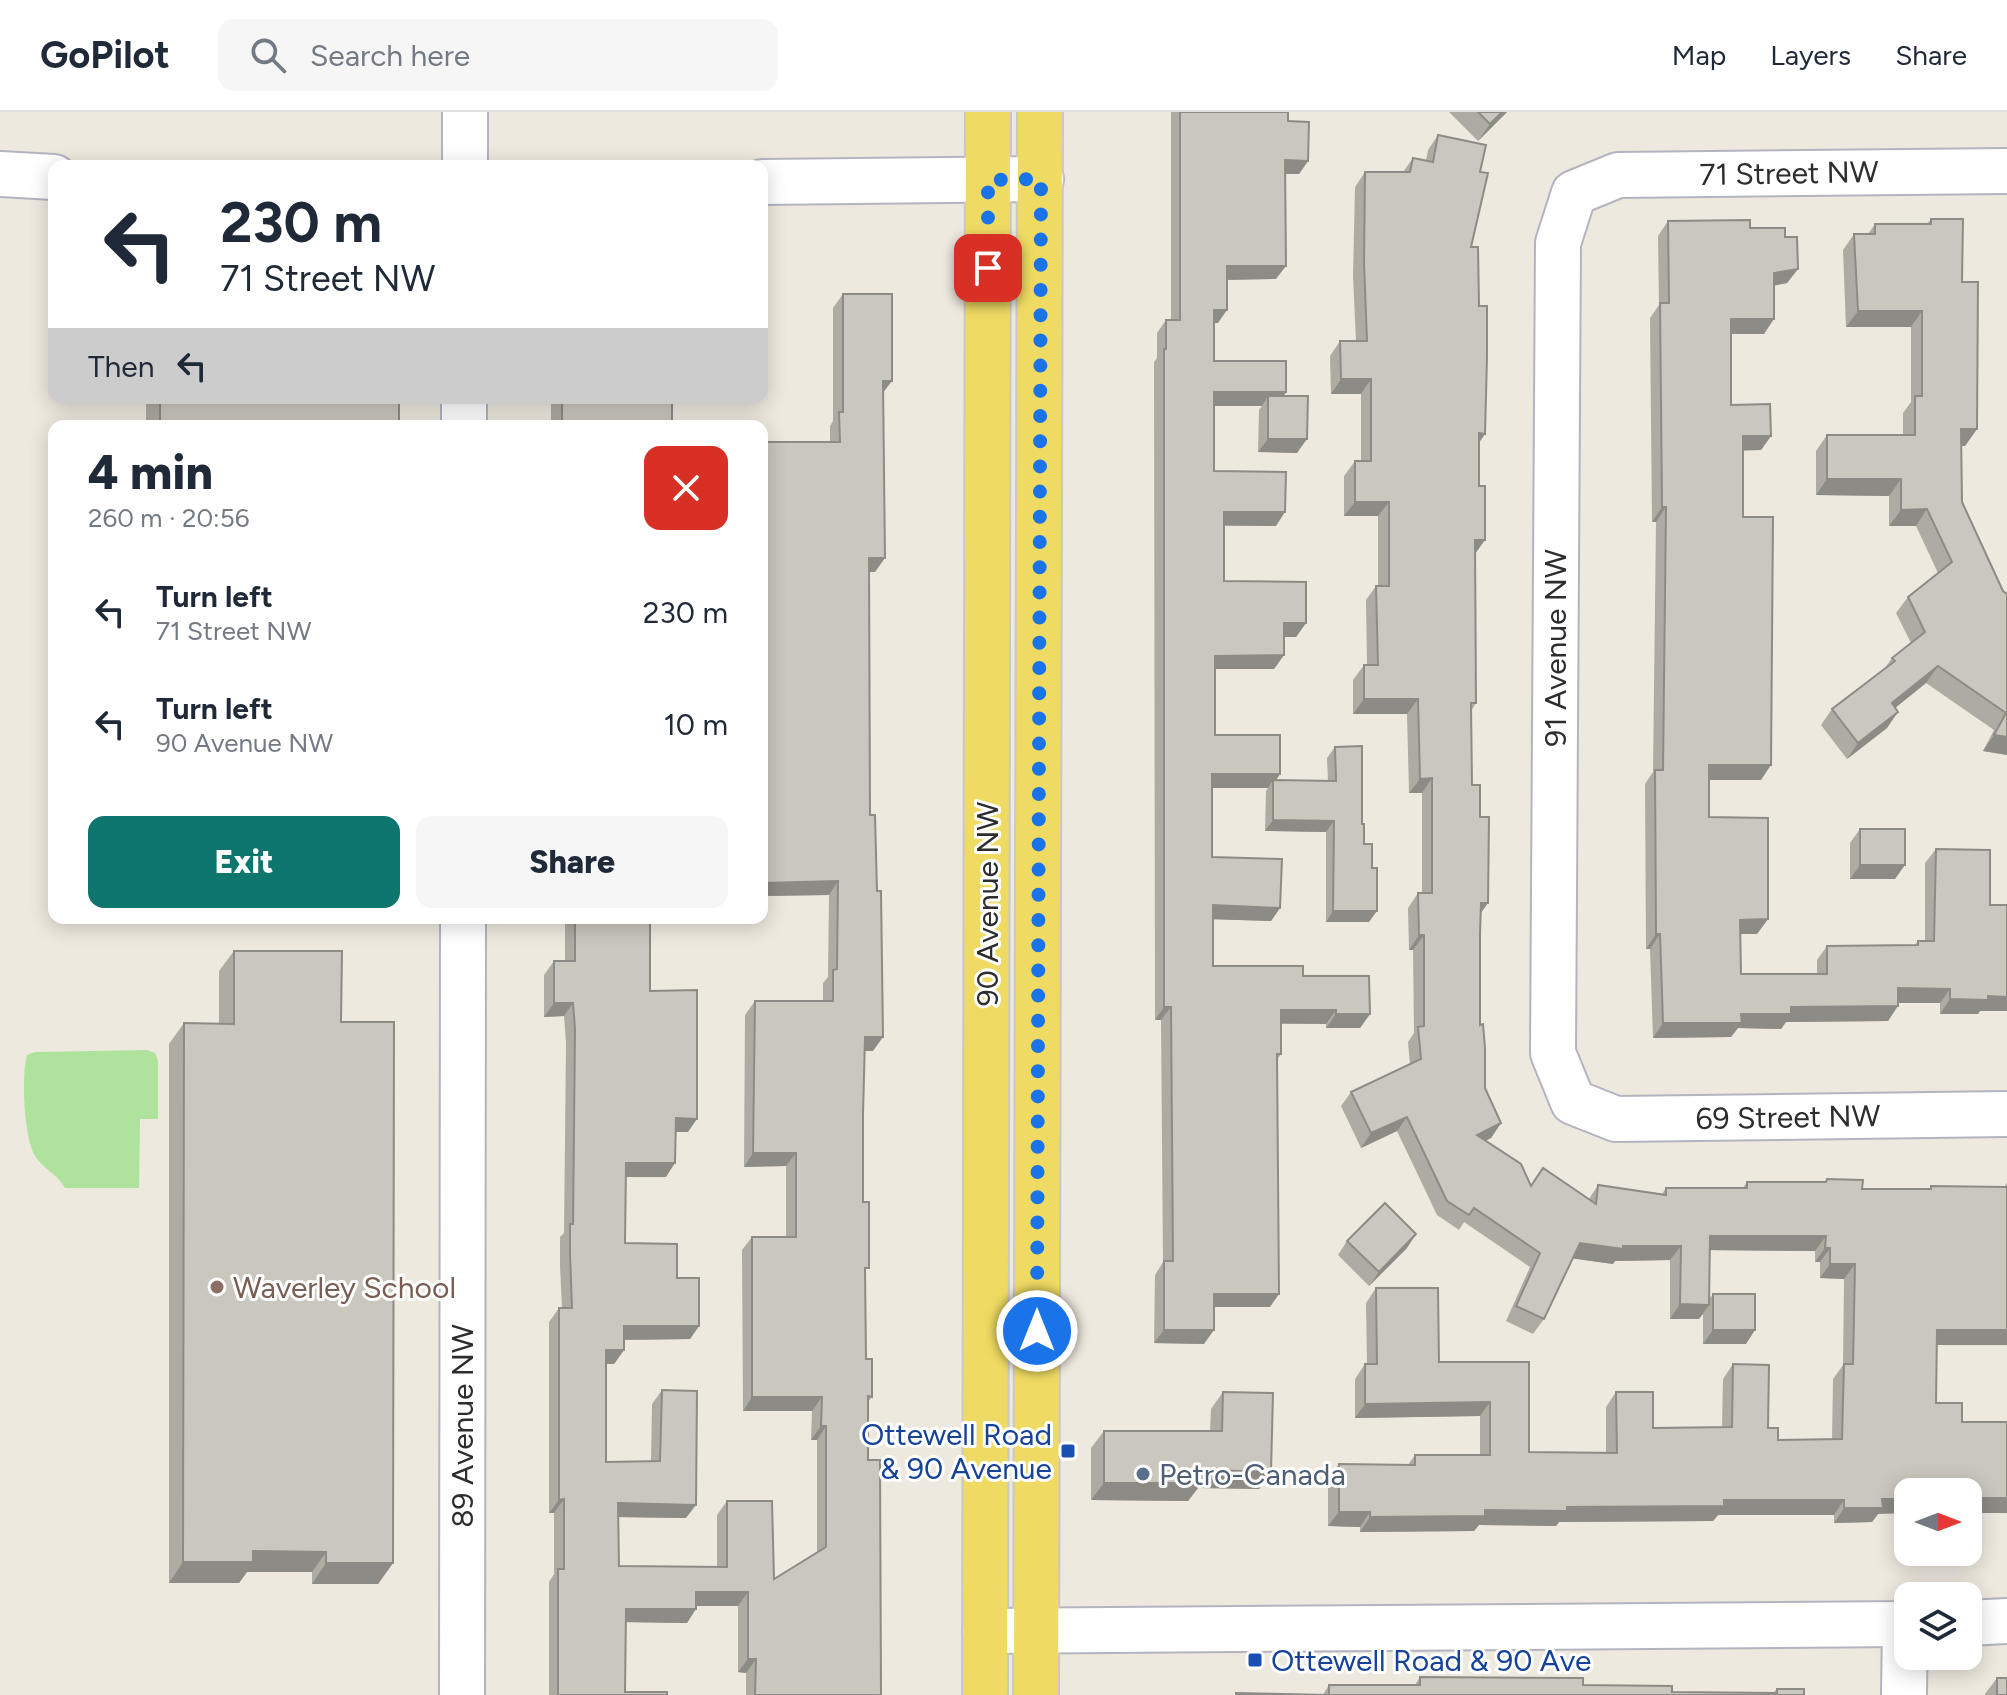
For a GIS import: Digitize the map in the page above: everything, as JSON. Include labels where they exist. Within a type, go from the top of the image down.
[{"type":"main road","name":"90 Avenue NW","points":[[985,1695],[988,112]]},
{"type":"main road","name":"90 Avenue NW","points":[[1036,1695],[1040,112]]},
{"type":"street","points":[[465,112],[465,160]]},
{"type":"street","name":"71 Street NW","points":[[1574,193],[1618,175],[2007,171]]},
{"type":"street","points":[[0,174],[48,177]]},
{"type":"street","points":[[768,182],[1041,179]]},
{"type":"street","name":"91 Avenue NW","points":[[1573,1102],[1553,1053],[1553,1021],[1558,243],[1574,193]]},
{"type":"street","name":"89 Avenue NW","points":[[462,1695],[463,924]]},
{"type":"street","name":"69 Street NW","points":[[1573,1102],[1616,1119],[2007,1114]]},
{"type":"street","points":[[1982,1622],[2007,1621]]},
{"type":"street","points":[[985,1631],[1894,1624]]},
{"type":"street","points":[[1904,1695],[1905,1670]]},
{"type":"green space","points":[[147,1050],[155,1053],[158,1061],[158,1119],[140,1119],[139,1188],[65,1188],[38,1161],[31,1147],[25,1107],[27,1055],[35,1052]]},
{"type":"building","points":[[1180,112],[1288,112],[1288,121],[1309,122],[1308,161],[1285,160],[1286,266],[1227,266],[1227,310],[1214,310],[1214,361],[1286,361],[1286,392],[1214,392],[1214,471],[1286,472],[1285,512],[1224,512],[1224,581],[1306,582],[1306,623],[1284,623],[1284,655],[1215,656],[1215,735],[1280,735],[1280,774],[1212,774],[1212,857],[1282,859],[1280,908],[1213,905],[1213,966],[1303,966],[1303,976],[1369,976],[1370,1014],[1336,1014],[1336,1010],[1281,1010],[1281,1054],[1277,1054],[1279,1294],[1214,1294],[1214,1330],[1164,1330],[1164,1261],[1173,1261],[1171,1007],[1164,1007],[1164,349],[1166,320],[1180,320]]},
{"type":"building","points":[[1478,112],[1502,112],[1490,124]]},
{"type":"building","points":[[1438,135],[1486,145],[1480,172],[1488,173],[1471,247],[1478,247],[1479,306],[1487,306],[1485,434],[1479,433],[1479,486],[1485,486],[1485,540],[1475,540],[1476,703],[1471,703],[1472,785],[1480,785],[1480,817],[1489,817],[1488,903],[1481,903],[1480,1025],[1483,1024],[1485,1048],[1485,1088],[1501,1123],[1477,1135],[1521,1164],[1531,1186],[1543,1168],[1596,1204],[1598,1185],[1666,1195],[1666,1188],[1747,1188],[1747,1182],[1826,1182],[1827,1179],[1863,1180],[1862,1189],[2007,1187],[2007,1330],[1937,1330],[1936,1403],[1962,1403],[1962,1422],[2007,1422],[2007,1498],[1982,1498],[1982,1478],[1894,1478],[1894,1499],[1882,1499],[1883,1508],[1844,1508],[1844,1500],[1724,1500],[1724,1506],[1485,1510],[1485,1516],[1370,1517],[1370,1512],[1339,1512],[1339,1464],[1415,1465],[1415,1455],[1490,1455],[1490,1402],[1365,1404],[1365,1364],[1377,1364],[1376,1288],[1438,1288],[1439,1362],[1529,1362],[1529,1452],[1617,1453],[1616,1392],[1653,1392],[1653,1428],[1732,1427],[1733,1364],[1769,1365],[1768,1428],[1778,1428],[1778,1440],[1842,1439],[1844,1364],[1853,1364],[1855,1264],[1830,1264],[1830,1248],[1825,1248],[1826,1236],[1710,1236],[1709,1305],[1680,1304],[1681,1246],[1623,1246],[1623,1249],[1580,1243],[1544,1319],[1516,1306],[1540,1253],[1474,1208],[1469,1215],[1447,1201],[1407,1117],[1371,1133],[1351,1092],[1421,1059],[1418,1027],[1424,1026],[1424,935],[1419,935],[1418,893],[1432,893],[1432,778],[1420,779],[1418,699],[1364,699],[1364,665],[1378,665],[1376,586],[1389,586],[1389,502],[1355,502],[1355,461],[1371,461],[1371,379],[1341,379],[1340,341],[1367,341],[1365,172],[1410,172],[1413,158],[1433,162]]},
{"type":"building","points":[[1931,219],[1963,219],[1962,282],[1978,282],[1977,429],[1961,429],[1962,502],[2007,594],[2007,737],[1994,735],[2006,713],[1938,666],[1892,703],[1898,712],[1858,743],[1832,709],[1895,661],[1892,658],[1925,632],[1908,597],[1952,562],[1927,509],[1901,510],[1901,479],[1827,479],[1827,435],[1915,435],[1915,396],[1922,396],[1922,311],[1858,311],[1854,234],[1875,234],[1875,224],[1931,224]]},
{"type":"building","points":[[1750,220],[1750,228],[1785,228],[1785,237],[1797,237],[1798,269],[1774,273],[1774,319],[1731,319],[1731,405],[1770,404],[1771,436],[1743,436],[1743,517],[1773,517],[1771,765],[1709,765],[1709,817],[1768,818],[1768,919],[1740,920],[1741,974],[1827,974],[1827,946],[1918,945],[1918,941],[1934,941],[1936,849],[1990,850],[1990,905],[2007,905],[2007,997],[1950,999],[1950,989],[1898,988],[1898,1006],[1791,1007],[1791,1014],[1741,1014],[1742,1023],[1663,1023],[1660,934],[1656,934],[1655,770],[1663,770],[1666,507],[1662,507],[1660,303],[1669,303],[1668,221]]},
{"type":"building","points":[[843,294],[892,294],[892,381],[883,381],[885,558],[869,558],[870,815],[875,815],[877,891],[881,891],[883,1037],[865,1037],[863,1115],[863,1202],[869,1202],[869,1268],[865,1268],[866,1359],[872,1359],[872,1397],[868,1396],[868,1460],[880,1460],[881,1695],[755,1695],[756,1659],[748,1659],[748,1592],[696,1592],[696,1609],[626,1609],[625,1692],[667,1692],[667,1695],[558,1695],[558,1569],[564,1569],[564,1499],[559,1500],[559,1308],[572,1308],[570,1224],[573,1224],[575,1029],[573,1003],[554,1003],[554,961],[575,961],[575,924],[650,924],[650,991],[697,990],[697,1119],[676,1118],[675,1163],[626,1163],[625,1243],[677,1244],[677,1278],[699,1278],[699,1326],[624,1326],[624,1350],[606,1350],[606,1462],[660,1461],[662,1390],[697,1391],[696,1505],[618,1503],[619,1566],[727,1567],[727,1501],[772,1501],[774,1579],[826,1547],[826,1426],[821,1426],[822,1397],[752,1397],[752,1237],[796,1237],[796,1153],[753,1153],[755,1001],[833,1001],[833,970],[837,969],[838,881],[768,883],[768,442],[840,442],[839,412],[843,412]]},
{"type":"building","points":[[1268,396],[1308,396],[1307,439],[1268,439]]},
{"type":"building","points":[[160,404],[399,404],[399,420],[160,420]]},
{"type":"building","points":[[562,404],[672,404],[672,420],[562,420]]},
{"type":"building","points":[[1362,746],[1362,824],[1364,844],[1372,844],[1372,868],[1377,868],[1377,911],[1333,911],[1334,821],[1273,820],[1273,780],[1336,781],[1335,747]]},
{"type":"building","points":[[1860,829],[1905,829],[1905,865],[1860,865]]},
{"type":"building","points":[[234,951],[342,951],[341,1022],[394,1022],[393,1563],[326,1563],[326,1552],[253,1551],[253,1562],[183,1562],[184,1023],[234,1024]]},
{"type":"building","points":[[1385,1203],[1416,1234],[1379,1272],[1347,1241]]},
{"type":"building","points":[[1713,1294],[1755,1294],[1755,1330],[1713,1330]]},
{"type":"building","points":[[1223,1392],[1273,1393],[1271,1472],[1211,1470],[1200,1483],[1104,1483],[1104,1431],[1222,1431]]},
{"type":"building","points":[[1420,1677],[1583,1678],[1583,1685],[1672,1686],[1672,1692],[1777,1693],[1777,1689],[1804,1689],[1804,1695],[1329,1695],[1329,1685],[1420,1685]]},
{"type":"building","points":[[1997,1678],[2007,1678],[2007,1695],[1997,1695]]},
{"type":"building","points":[[1236,1693],[1329,1695],[1236,1695]]},
{"type":"place","name":"Waverley School","points":[[217,1287]]},
{"type":"place","name":"Ottewell Road & 90 Avenue","points":[[1068,1451]]},
{"type":"place","name":"Petro-Canada","points":[[1143,1474]]},
{"type":"place","name":"Ottewell Road & 90 Ave","points":[[1255,1660]]},
{"type":"route","points":[[988,268],[988,180],[1041,179],[1037,1331]]}]
